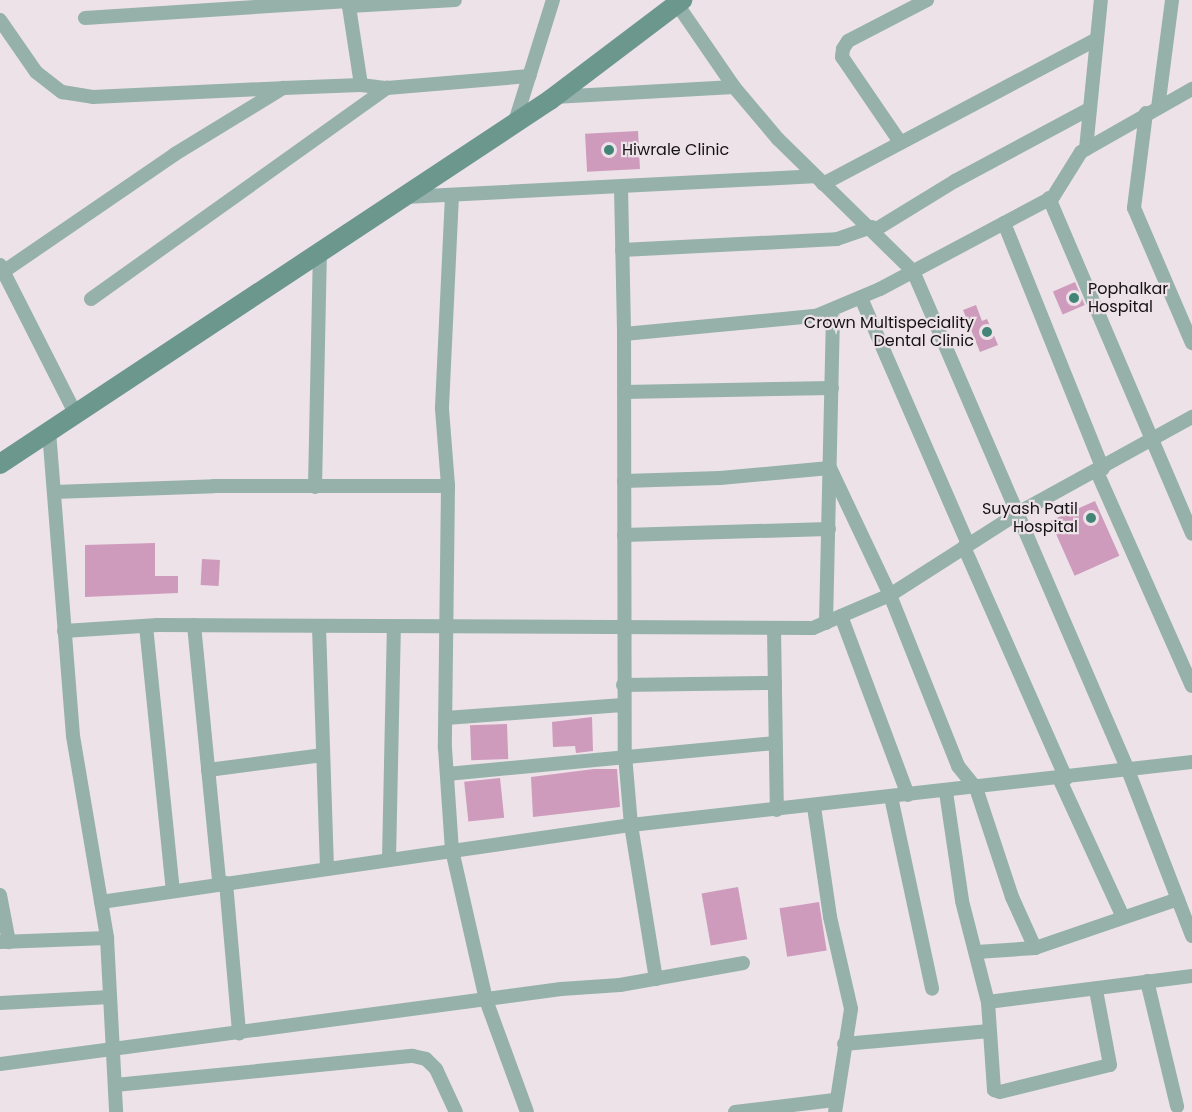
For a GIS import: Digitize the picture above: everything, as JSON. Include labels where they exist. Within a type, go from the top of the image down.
[{"type":"street","points":[[85,18],[348,3],[455,0]]},
{"type":"street","points":[[514,124],[553,0]]},
{"type":"street","points":[[900,142],[842,57],[843,49],[848,41],[927,0]]},
{"type":"street","points":[[1086,149],[1101,0]]},
{"type":"street","points":[[1172,0],[1134,208],[1192,343]]},
{"type":"street","points":[[0,464],[554,97],[679,1],[734,87],[818,180],[873,228],[913,271],[1128,770],[1192,936]]},
{"type":"street","points":[[348,3],[361,85]]},
{"type":"street","points":[[0,20],[43,79],[62,92],[75,95],[361,85],[387,88],[529,76]]},
{"type":"street","points":[[405,196],[818,180],[900,142],[1097,39]]},
{"type":"street","points":[[554,97],[734,87]]},
{"type":"street","points":[[75,414],[1,271],[175,154],[283,88]]},
{"type":"street","points":[[91,299],[387,88]]},
{"type":"street","points":[[624,334],[756,323],[833,311],[1049,198],[1086,149],[1192,89]]},
{"type":"street","points":[[622,250],[837,239],[873,228],[964,176],[1089,110]]},
{"type":"street","points":[[621,187],[624,334],[623,705],[625,755],[631,825],[656,979]]},
{"type":"street","points":[[452,195],[442,410],[448,486],[446,718],[447,774],[453,850],[486,1000],[527,1112]]},
{"type":"street","points":[[1049,198],[1192,534]]},
{"type":"street","points":[[1004,222],[1100,470],[1192,686]]},
{"type":"street","points":[[315,487],[320,253]]},
{"type":"street","points":[[861,298],[1123,916]]},
{"type":"street","points":[[826,623],[833,311]]},
{"type":"street","points":[[624,392],[832,388]]},
{"type":"street","points":[[64,631],[194,625],[813,628],[890,595],[1018,513],[1100,470],[1192,417]]},
{"type":"street","points":[[49,431],[73,736],[107,939],[116,1112]]},
{"type":"street","points":[[624,481],[720,478],[830,468]]},
{"type":"street","points":[[830,468],[890,595],[958,766],[976,788],[1011,897],[1035,948]]},
{"type":"street","points":[[54,492],[214,486],[448,486]]},
{"type":"street","points":[[624,535],[829,529]]},
{"type":"street","points":[[841,616],[908,795]]},
{"type":"street","points":[[194,625],[208,770],[239,1033]]},
{"type":"street","points":[[146,626],[173,890]]},
{"type":"street","points":[[319,627],[327,869]]},
{"type":"street","points":[[390,860],[394,627]]},
{"type":"street","points":[[774,628],[777,810]]},
{"type":"street","points":[[623,685],[775,683]]},
{"type":"street","points":[[446,718],[623,705]]},
{"type":"street","points":[[447,774],[625,755],[776,743]]},
{"type":"street","points":[[208,770],[323,755]]},
{"type":"street","points":[[101,902],[631,825],[813,807],[1192,762]]},
{"type":"street","points":[[946,792],[962,901],[977,952],[988,1002],[992,1084],[1000,1092],[1104,1069],[1112,1059],[1096,990]]},
{"type":"street","points":[[891,797],[932,989]]},
{"type":"street","points":[[735,1112],[834,1106],[851,1009],[830,917],[813,807]]},
{"type":"street","points":[[0,895],[5,942],[107,939]]},
{"type":"street","points":[[977,952],[1035,948],[1178,899]]},
{"type":"street","points":[[0,1064],[656,979],[743,963]]},
{"type":"street","points":[[988,1002],[1192,976]]},
{"type":"street","points":[[1147,981],[1177,1106]]},
{"type":"street","points":[[0,1002],[110,997]]},
{"type":"street","points":[[844,1044],[989,1031]]},
{"type":"street","points":[[115,1085],[413,1056],[426,1059],[436,1069],[456,1112]]},
{"type":"building","points":[[638,131],[640,169],[587,172],[585,134]]},
{"type":"building","points":[[1075,282],[1085,305],[1063,314],[1053,291]]},
{"type":"building","points":[[976,305],[982,321],[987,319],[998,345],[980,352],[963,310]]},
{"type":"building","points":[[1095,501],[1119,556],[1075,576],[1050,521]]},
{"type":"building","points":[[155,543],[155,576],[178,576],[178,593],[85,597],[85,545]]},
{"type":"building","points":[[202,559],[220,560],[219,586],[201,585]]},
{"type":"building","points":[[592,717],[593,751],[576,753],[575,746],[553,747],[552,722]]},
{"type":"building","points":[[507,724],[508,759],[471,760],[470,725]]},
{"type":"building","points":[[594,769],[617,769],[620,807],[533,817],[531,777]]},
{"type":"building","points":[[500,778],[504,818],[468,822],[464,782]]},
{"type":"building","points":[[738,887],[747,939],[711,946],[702,893]]},
{"type":"building","points":[[819,902],[827,950],[787,957],[779,908]]},
{"type":"place","name":"Hiwrale Clinic","points":[[609,150]]},
{"type":"place","name":"Pophalkar Hospital","points":[[1074,298]]},
{"type":"place","name":"Crown Multispeciality Dental Clinic","points":[[987,332]]},
{"type":"place","name":"Suyash Patil Hospital","points":[[1091,518]]}]
